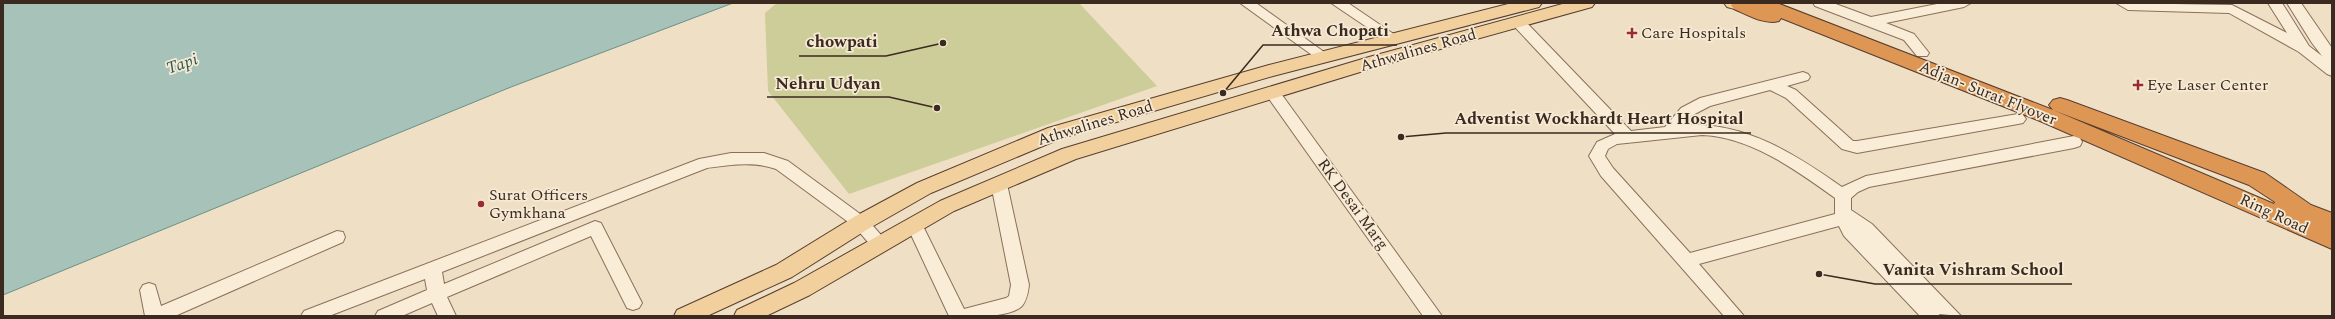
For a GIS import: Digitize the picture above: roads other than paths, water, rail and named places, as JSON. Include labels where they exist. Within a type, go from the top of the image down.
[{"type":"highway","name":"Adjan- Surat Flyover","points":[[1747,3],[2217,183]]},
{"type":"highway","points":[[1747,3],[2230,208],[2288,220]]},
{"type":"highway","name":"Adjan- Surat Flyover","points":[[1769,3],[2217,183]]},
{"type":"highway","points":[[1795,3],[1922,53],[2257,179],[2310,213]]},
{"type":"highway","name":"Ring Road","points":[[2217,183],[2310,213],[2332,222]]},
{"type":"highway","name":"Ring Road","points":[[2217,183],[2288,220],[2332,240]]},
{"type":"main road","name":"Athwalines Road","points":[[685,316],[784,271],[861,223],[924,188],[1055,133],[1324,57],[1394,39],[1522,8],[1586,3]]},
{"type":"main road","name":"Athwalines Road","points":[[745,316],[802,289],[879,243],[947,206],[1088,147],[1272,92],[1522,8]]},
{"type":"street","points":[[1247,3],[1324,57]]},
{"type":"street","points":[[1338,3],[1394,39]]},
{"type":"street","points":[[1820,3],[1909,37],[1922,53]]},
{"type":"street","points":[[1870,22],[1964,3]]},
{"type":"street","points":[[2124,3],[2128,6],[2229,6],[2304,49],[2332,71]]},
{"type":"street","points":[[2275,3],[2304,49]]},
{"type":"street","points":[[2294,3],[2316,40],[2332,58]]},
{"type":"street","points":[[1522,8],[1627,137]]},
{"type":"street","points":[[1668,133],[1686,112],[1694,107],[1803,77]]},
{"type":"street","points":[[1771,85],[1791,94],[1848,145],[1857,147],[2018,119]]},
{"type":"street","name":"RK Desai Marg","points":[[1272,92],[1433,316]]},
{"type":"street","points":[[1735,316],[1600,163],[1597,156],[1599,148],[1604,143],[1627,137],[1712,130],[1735,135],[1799,166],[1844,196]]},
{"type":"street","points":[[1931,316],[1850,232],[1844,215],[1844,196],[1852,188],[1866,182],[2074,142]]},
{"type":"street","points":[[310,316],[705,162],[731,159],[764,159],[782,165],[861,223],[879,243]]},
{"type":"street","points":[[967,316],[1010,304],[1016,300],[1019,294],[1020,285],[998,184]]},
{"type":"street","points":[[1686,261],[1844,215],[1866,228],[1952,316]]},
{"type":"street","points":[[914,224],[957,314],[961,316]]},
{"type":"street","points":[[384,316],[595,227],[633,303]]},
{"type":"street","points":[[157,316],[337,237]]},
{"type":"street","points":[[432,268],[437,294],[447,316]]},
{"type":"street","points":[[149,290],[154,316]]},
{"type":"water","name":"Tapi","points":[[3,3],[733,3],[511,87],[3,295]]},
{"type":"place","name":"Care Hospitals","points":[[1632,33]]},
{"type":"place","name":"chowpati","points":[[943,43]]},
{"type":"place","name":"Eye Laser Center","points":[[2138,85]]},
{"type":"place","name":"Athwa Chopati","points":[[1223,93]]},
{"type":"place","name":"Nehru Udyan","points":[[937,108]]},
{"type":"place","name":"Adventist Wockhardt Heart Hospital","points":[[1401,137]]},
{"type":"place","name":"Surat Officers Gymkhana","points":[[481,204]]},
{"type":"place","name":"Vanita Vishram School","points":[[1819,274]]}]
